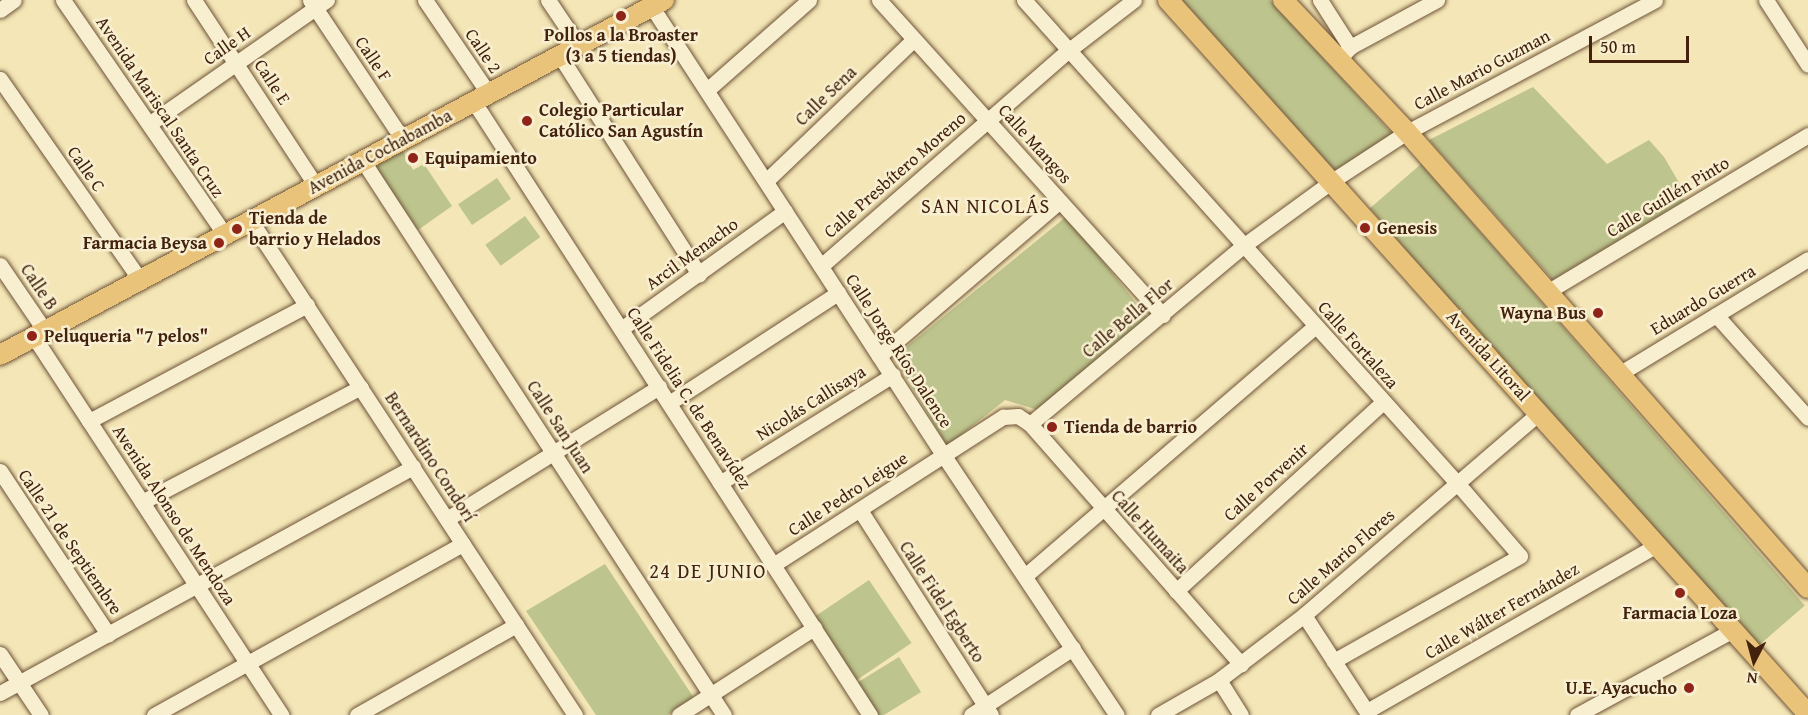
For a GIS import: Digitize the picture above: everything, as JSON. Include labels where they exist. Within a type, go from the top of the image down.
[{"type":"main road","name":"Avenida Litoral","points":[[1168,0],[1808,714]]},
{"type":"main road","points":[[1283,0],[1344,54],[1407,132],[1808,588]]},
{"type":"main road","name":"Avenida Cochabamba","points":[[0,355],[658,3]]},
{"type":"street","points":[[0,10],[14,0]]},
{"type":"street","name":"Avenida Mariscal Santa Cruz","points":[[63,0],[225,235]]},
{"type":"street","name":"Calle E","points":[[194,0],[316,186]]},
{"type":"street","name":"Calle 2","points":[[425,0],[482,98]]},
{"type":"street","points":[[548,0],[579,46]]},
{"type":"street","points":[[707,90],[809,0]]},
{"type":"street","name":"Calle Mangos","points":[[879,0],[1163,315]]},
{"type":"street","name":"Calle Fortaleza","points":[[1024,0],[1520,556],[1334,661]]},
{"type":"street","name":"Calle Presbítero Moreno","points":[[820,266],[1069,50],[1134,0]]},
{"type":"street","points":[[1320,0],[1344,54],[1437,0]]},
{"type":"street","name":"Calle Mario Guzman","points":[[1332,181],[1407,132],[1655,0]]},
{"type":"street","points":[[1766,0],[1808,65]]},
{"type":"street","name":"Calle H","points":[[148,123],[237,63],[318,3]]},
{"type":"street","name":"Calle F","points":[[318,3],[404,140]]},
{"type":"street","name":"Calle Jorge Ríos Dalence","points":[[658,3],[707,90],[820,266],[1117,715]]},
{"type":"street","name":"Calle Sena","points":[[766,181],[914,39]]},
{"type":"street","points":[[560,56],[699,274]]},
{"type":"street","name":"Calle C","points":[[0,79],[140,280]]},
{"type":"street","name":"Calle Fidelia C. de Benavídez","points":[[482,98],[621,329],[870,715]]},
{"type":"street","name":"Calle Guillén Pinto","points":[[1547,292],[1808,135]]},
{"type":"street","name":"Calle San Juan","points":[[363,161],[724,715]]},
{"type":"street","name":"Calle Bella Flor","points":[[1030,424],[1243,246],[1332,181]]},
{"type":"street","points":[[879,356],[1060,201]]},
{"type":"street","name":"Arcil Menacho","points":[[621,329],[785,211]]},
{"type":"street","name":"Bernardino Condorí","points":[[251,221],[574,715]]},
{"type":"street","name":"Eduardo Guerra","points":[[1619,374],[1808,259]]},
{"type":"street","name":"Calle B","points":[[0,265],[39,334]]},
{"type":"street","points":[[669,403],[838,293]]},
{"type":"street","points":[[89,421],[307,305]]},
{"type":"street","points":[[1716,315],[1808,418]]},
{"type":"street","points":[[1026,575],[1315,326]]},
{"type":"street","name":"Avenida Alonso de Mendoza","points":[[39,334],[89,421],[281,715]]},
{"type":"street","name":"Nicolás Callisaya","points":[[720,483],[893,375]]},
{"type":"street","points":[[142,502],[360,387]]},
{"type":"street","points":[[447,519],[659,387]]},
{"type":"street","name":"Calle Porvenir","points":[[1176,591],[1383,402]]},
{"type":"street","name":"Calle Mario Flores","points":[[1158,715],[1219,680],[1304,615],[1539,413]]},
{"type":"street","points":[[944,456],[1003,417],[1018,416],[1030,424]]},
{"type":"street","name":"Calle Humaita","points":[[1030,424],[1103,510],[1241,664]]},
{"type":"street","name":"Calle Pedro Leigue","points":[[773,565],[944,456]]},
{"type":"street","points":[[0,693],[413,467]]},
{"type":"street","name":"Calle 21 de Septiembre","points":[[0,471],[108,634]]},
{"type":"street","name":"Calle Fidel Egberto","points":[[860,510],[988,710]]},
{"type":"street","points":[[160,714],[463,544]]},
{"type":"street","name":"Calle Wálter Fernández","points":[[1368,713],[1657,545]]},
{"type":"street","points":[[1304,615],[1368,713]]},
{"type":"street","points":[[357,715],[516,625]]},
{"type":"street","points":[[679,715],[814,628]]},
{"type":"street","points":[[1577,715],[1733,630]]},
{"type":"street","points":[[971,715],[988,710],[1073,648]]},
{"type":"street","points":[[0,654],[41,715]]},
{"type":"street","points":[[1219,680],[1241,715]]},
{"type":"green space","points":[[1182,0],[1270,0],[1397,139],[1334,171]]},
{"type":"green space","points":[[1533,87],[1607,164],[1649,140],[1664,157],[1681,186],[1684,201],[1553,280],[1429,140]]},
{"type":"green space","points":[[403,151],[413,170],[424,164],[452,206],[418,230],[377,170],[378,165]]},
{"type":"green space","points":[[1421,164],[1805,606],[1753,650],[1370,209]]},
{"type":"green space","points":[[497,178],[511,199],[472,225],[458,204]]},
{"type":"green space","points":[[525,216],[540,237],[501,266],[485,245]]},
{"type":"green space","points":[[1067,216],[1148,318],[1038,410],[1005,400],[947,446],[894,357]]},
{"type":"green space","points":[[605,564],[694,698],[668,715],[596,715],[526,611]]},
{"type":"green space","points":[[869,580],[911,643],[846,687],[804,624]]},
{"type":"green space","points":[[899,657],[921,692],[884,715],[863,715],[847,689]]},
{"type":"place","name":"Pollos a la Broaster (3 a 5 tiendas)","points":[[621,16]]},
{"type":"place","name":"Colegio Particular Católico San Agustín","points":[[527,121]]},
{"type":"place","name":"Equipamiento","points":[[413,158]]},
{"type":"place","name":"Genesis","points":[[1365,228]]},
{"type":"place","name":"Tienda de barrio y Helados","points":[[237,229]]},
{"type":"place","name":"Farmacia Beysa","points":[[219,243]]},
{"type":"place","name":"Wayna Bus","points":[[1598,313]]},
{"type":"place","name":"Peluqueria \"7 pelos\"","points":[[32,336]]},
{"type":"place","name":"Tienda de barrio","points":[[1052,427]]},
{"type":"place","name":"Farmacia Loza","points":[[1680,593]]},
{"type":"place","name":"U.E. Ayacucho","points":[[1689,688]]},
{"type":"district","name":"SAN NICOLÁS","points":[[986,205]]},
{"type":"district","name":"24 DE JUNIO","points":[[708,570]]}]
